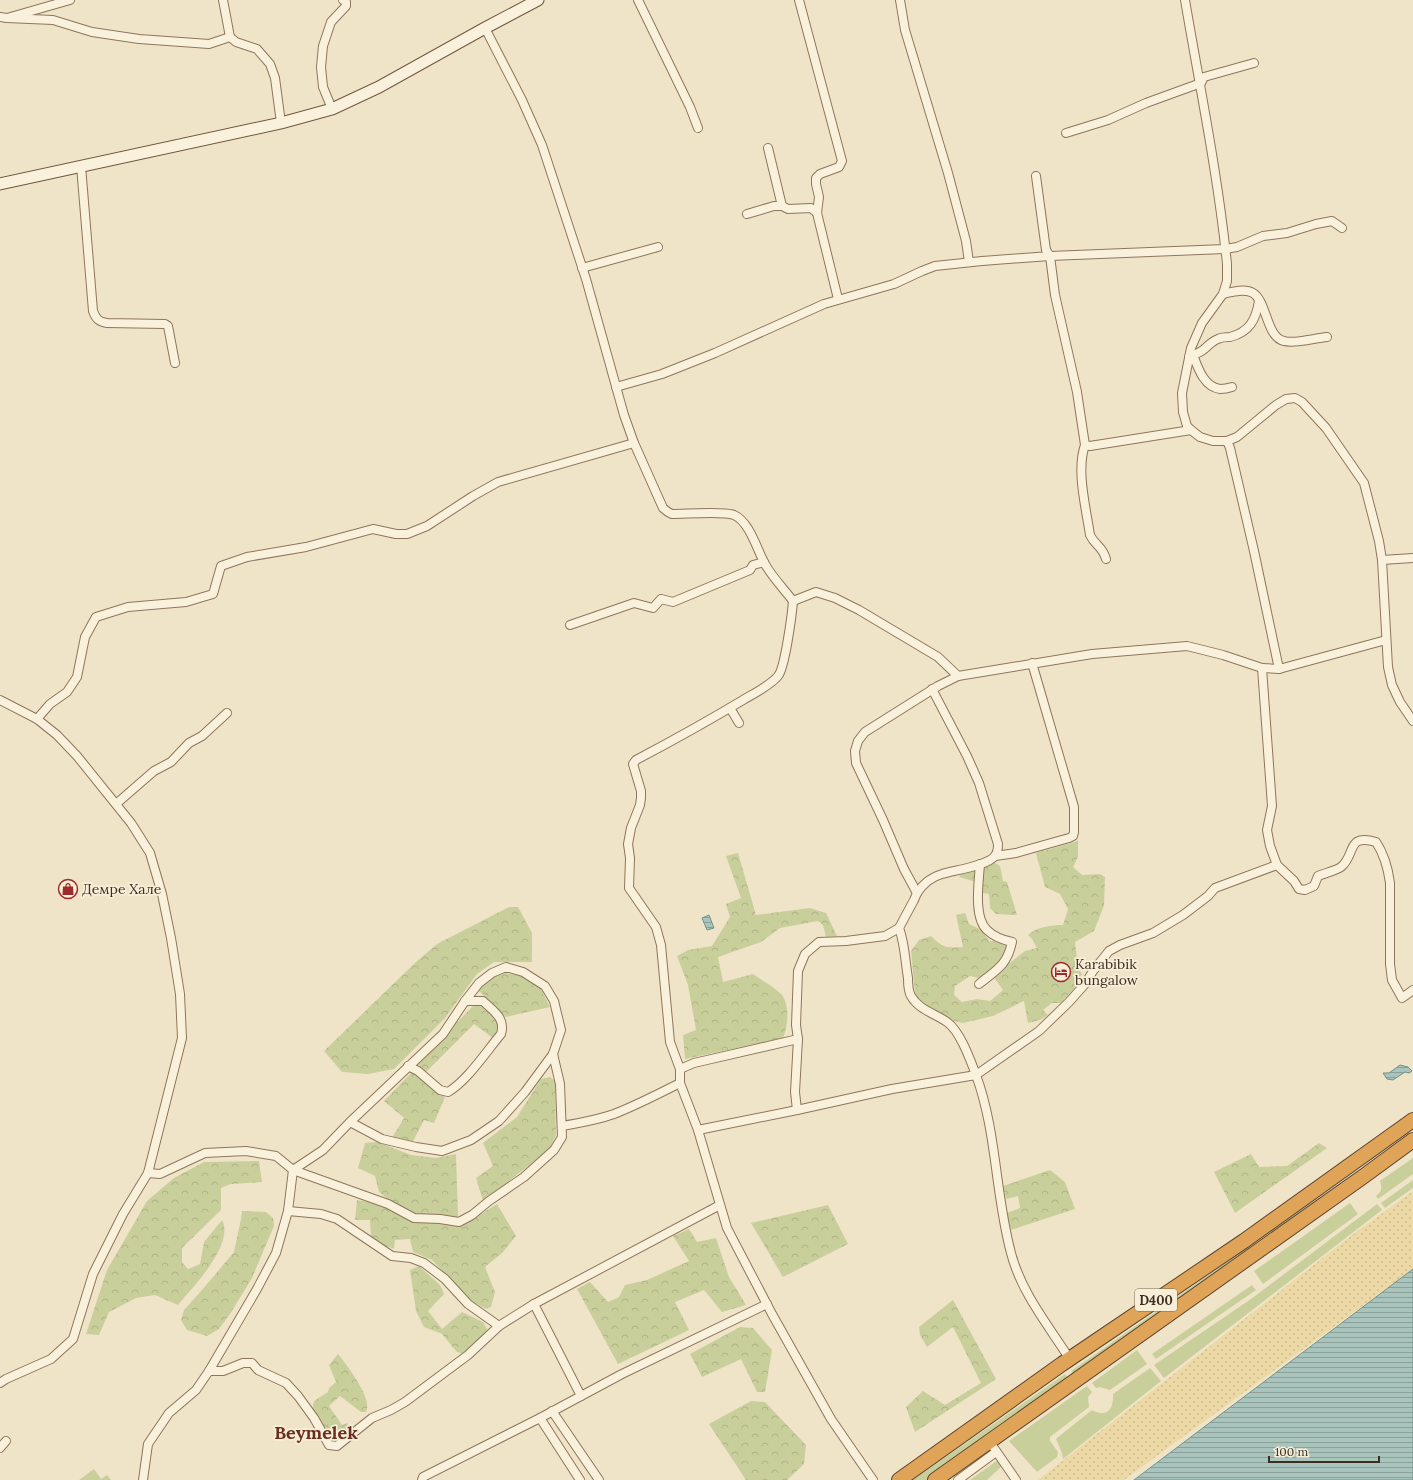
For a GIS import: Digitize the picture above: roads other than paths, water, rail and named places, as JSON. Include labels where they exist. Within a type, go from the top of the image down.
[{"type":"highway","name":"D400","points":[[899,1480],[1070,1358],[1244,1241],[1413,1120]]},
{"type":"highway","name":"D400","points":[[935,1480],[993,1447],[1413,1140]]},
{"type":"street","points":[[3,18],[70,0]]},
{"type":"street","points":[[223,0],[230,37],[236,42],[257,49],[270,64],[275,78],[281,123]]},
{"type":"street","points":[[332,109],[322,80],[321,67],[323,46],[331,22],[346,6],[346,2],[343,0]]},
{"type":"street","points":[[0,184],[281,123],[332,109],[379,87],[538,0]]},
{"type":"street","points":[[638,0],[690,107],[698,128]]},
{"type":"street","points":[[799,0],[842,161],[839,167],[820,174],[816,178],[818,196],[817,213],[838,299]]},
{"type":"street","points":[[900,0],[905,30],[948,173],[966,240],[969,262]]},
{"type":"street","points":[[1185,0],[1200,83],[1225,249],[1227,281],[1223,294],[1202,323],[1191,348],[1191,356],[1182,393],[1183,412],[1187,426],[1200,437],[1213,441],[1227,441],[1237,437],[1276,405],[1286,399],[1295,398],[1302,402],[1326,428],[1364,483],[1379,541],[1382,560],[1388,667],[1392,685],[1400,702],[1413,721]]},
{"type":"street","points":[[3,18],[53,20],[92,32],[139,40],[209,44],[230,37]]},
{"type":"street","points":[[485,28],[522,100],[542,145],[582,268],[616,387],[634,443],[663,508],[672,514],[723,513],[734,515],[742,520],[749,530],[764,562],[793,601],[784,665],[778,676],[761,689],[730,708],[636,760],[633,764],[641,791],[641,798],[640,805],[631,828],[628,844],[630,858],[629,888],[656,927],[661,945],[670,1042],[680,1069],[680,1083],[698,1130],[727,1228],[831,1419],[873,1480]]},
{"type":"street","points":[[1066,132],[1108,120],[1146,103],[1200,83],[1204,77],[1254,63]]},
{"type":"street","points":[[768,148],[782,206]]},
{"type":"street","points":[[81,166],[93,311],[96,318],[101,322],[108,323],[165,324],[168,326],[175,363]]},
{"type":"street","points":[[1036,176],[1046,250],[1050,256],[1055,295],[1077,392],[1086,445],[1082,461],[1090,535],[1093,541],[1103,550],[1106,559]]},
{"type":"street","points":[[747,214],[774,206],[782,206],[788,209],[811,208],[817,213]]},
{"type":"street","points":[[616,387],[715,353],[824,304],[902,281],[935,266],[1050,256],[1225,249],[1237,247],[1262,236],[1287,233],[1316,224],[1332,221],[1342,228]]},
{"type":"street","points":[[582,268],[658,247]]},
{"type":"street","points":[[1223,294],[1245,291],[1254,293],[1260,300],[1274,332],[1284,341],[1327,337]]},
{"type":"street","points":[[1191,356],[1203,351],[1214,341],[1220,338],[1242,333],[1249,328],[1256,315],[1260,300]]},
{"type":"street","points":[[1191,356],[1204,380],[1211,386],[1220,389],[1232,387]]},
{"type":"street","points":[[1086,445],[1090,446],[1190,430]]},
{"type":"street","points":[[1227,441],[1230,448],[1254,551],[1279,669]]},
{"type":"street","points":[[37,719],[50,704],[67,692],[78,677],[85,637],[96,617],[128,607],[186,602],[213,594],[221,566],[247,557],[306,547],[373,529],[396,534],[407,534],[427,526],[473,496],[498,482],[634,443]]},
{"type":"street","points":[[1382,560],[1413,558]]},
{"type":"street","points":[[570,625],[634,603],[653,608],[660,599],[673,602],[750,570],[753,565],[764,562]]},
{"type":"street","points":[[793,601],[816,592],[835,598],[938,657],[958,676]]},
{"type":"street","points":[[917,892],[904,869],[866,787],[856,763],[855,751],[858,741],[865,732],[932,689],[958,676],[1092,654],[1187,646],[1223,655],[1262,668],[1279,669],[1386,640]]},
{"type":"street","points":[[995,856],[1016,853],[1069,838],[1073,836],[1074,832],[1074,807],[1032,663]]},
{"type":"street","points":[[1262,668],[1272,806],[1268,830],[1270,846],[1277,866],[1294,881],[1299,889],[1305,890],[1314,886],[1318,876],[1340,867],[1346,861],[1352,846],[1357,841],[1369,840],[1376,842],[1388,871],[1390,883],[1390,964],[1392,980],[1402,998],[1413,990]]},
{"type":"street","points":[[797,1110],[795,1092],[798,1039],[796,1025],[798,971],[805,954],[819,942],[846,941],[885,936],[899,928],[917,892],[930,879],[941,874],[964,869],[990,860],[998,851],[998,844],[979,783],[967,756],[932,689]]},
{"type":"street","points":[[0,700],[37,719],[57,735],[77,756],[131,823],[150,853],[163,898],[180,994],[182,1038],[148,1173],[123,1214],[93,1274],[73,1339],[51,1359],[0,1383]]},
{"type":"street","points":[[730,708],[738,723]]},
{"type":"street","points":[[116,804],[154,771],[171,762],[189,743],[202,736],[227,713]]},
{"type":"street","points":[[979,984],[1003,965],[1009,955],[1012,942],[995,936],[986,930],[979,917],[978,891],[980,864]]},
{"type":"street","points":[[698,1130],[892,1089],[976,1075],[1039,1031],[1085,984],[1109,951],[1120,945],[1153,933],[1183,915],[1208,896],[1214,888],[1277,866]]},
{"type":"street","points":[[899,928],[903,938],[910,994],[921,1008],[948,1023],[957,1032],[976,1075],[991,1134],[1001,1208],[1011,1254],[1020,1280],[1070,1358]]},
{"type":"street","points":[[143,1480],[148,1444],[169,1412],[196,1390],[209,1371],[257,1289],[276,1253],[288,1211],[293,1170],[323,1150],[350,1122],[443,1034],[479,983],[492,973],[506,967],[523,972],[545,986],[554,1001],[562,1030],[553,1054],[525,1092],[499,1122],[471,1140],[442,1151],[416,1148],[382,1139],[350,1122]]},
{"type":"street","points":[[408,1066],[418,1071],[440,1090],[448,1092],[455,1088],[464,1079],[500,1034],[503,1027],[501,1019],[483,1001],[465,1001]]},
{"type":"street","points":[[680,1069],[694,1063],[798,1039]]},
{"type":"street","points":[[148,1173],[160,1174],[206,1153],[246,1151],[276,1156],[293,1170],[388,1204],[414,1218],[440,1219],[459,1222],[472,1215],[489,1201],[524,1177],[554,1150],[562,1137],[560,1084],[553,1054]]},
{"type":"street","points":[[562,1126],[613,1114],[680,1083]]},
{"type":"street","points":[[209,1371],[223,1371],[243,1363],[252,1363],[258,1370],[286,1383],[298,1396],[314,1418],[329,1445],[337,1446],[372,1418],[405,1402],[446,1372],[468,1355],[499,1326],[534,1304],[720,1205]]},
{"type":"street","points":[[288,1211],[321,1214],[337,1219],[392,1256],[411,1258],[424,1263],[445,1280],[468,1304],[499,1326]]},
{"type":"street","points":[[534,1304],[581,1396]]},
{"type":"street","points":[[422,1480],[423,1477],[655,1358],[768,1304]]},
{"type":"street","points":[[552,1411],[599,1480]]},
{"type":"street","points":[[540,1418],[580,1480]]},
{"type":"street","points":[[0,1448],[6,1441]]},
{"type":"street","points":[[958,1480],[993,1447],[1016,1480]]},
{"type":"water","points":[[709,915],[714,928],[707,930],[702,918]]},
{"type":"water","points":[[1400,1065],[1408,1067],[1412,1071],[1409,1073],[1405,1072],[1393,1080],[1387,1079],[1383,1073],[1389,1073]]},
{"type":"water","points":[[1413,1269],[1413,1480],[1134,1480]]},
{"type":"place","name":"Демре Хале","points":[[68,889]]},
{"type":"place","name":"Karabibik bungalow","points":[[1061,972]]},
{"type":"district","name":"Beymelek","points":[[316,1433]]}]
